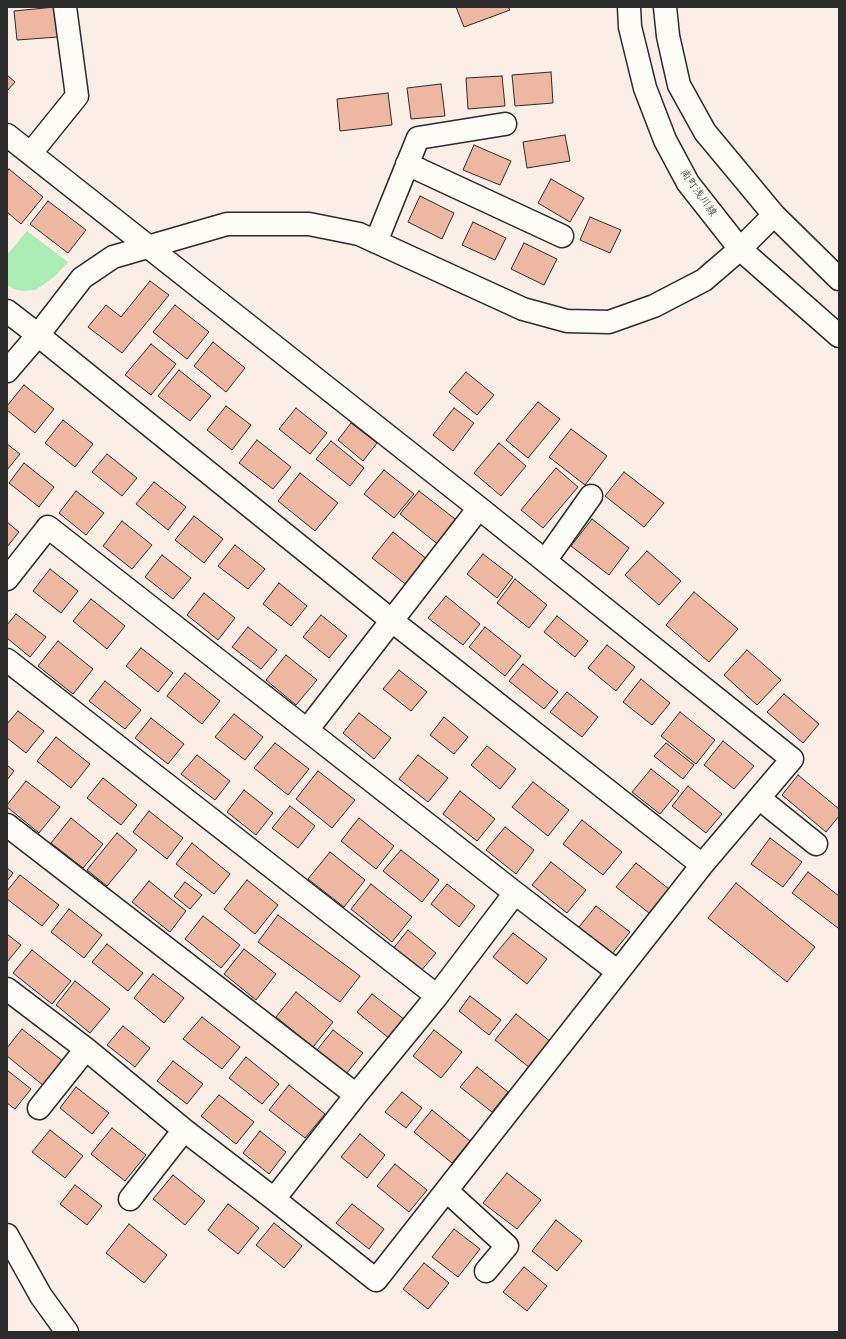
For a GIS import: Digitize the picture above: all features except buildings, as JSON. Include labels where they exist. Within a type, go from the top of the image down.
[{"type":"street","points":[[31,153],[77,96],[65,7]]},
{"type":"street","name":"南町浅川線","points":[[629,7],[630,26],[645,88],[665,140],[688,183],[740,249],[839,336]]},
{"type":"street","points":[[665,7],[668,36],[679,85],[705,132],[774,215],[839,279]]},
{"type":"street","points":[[376,242],[418,138],[505,124]]},
{"type":"street","points":[[7,135],[479,508],[792,759],[702,865],[376,1280],[184,1130],[86,1049],[7,989]]},
{"type":"street","points":[[407,164],[562,236]]},
{"type":"street","points":[[7,371],[82,278],[113,257],[227,224],[309,224],[359,234],[523,309],[567,321],[608,322],[654,306],[704,280],[740,249],[774,215]]},
{"type":"street","points":[[7,311],[38,334],[391,620],[702,865]]},
{"type":"street","points":[[545,561],[591,496]]},
{"type":"street","points":[[307,730],[479,508]]},
{"type":"street","points":[[7,579],[48,527],[515,894],[618,972]]},
{"type":"street","points":[[7,660],[437,996]]},
{"type":"street","points":[[759,798],[816,844]]},
{"type":"street","points":[[7,825],[356,1095]]},
{"type":"street","points":[[274,1199],[437,996],[515,894]]},
{"type":"street","points":[[39,1108],[86,1049]]},
{"type":"street","points":[[130,1200],[184,1130]]},
{"type":"street","points":[[447,1191],[507,1246],[486,1271]]},
{"type":"street","points":[[7,1235],[42,1296],[67,1332]]},
{"type":"green space","points":[[27,231],[68,262],[55,276],[43,285],[35,290],[23,291],[14,289],[7,285],[7,255]]}]
